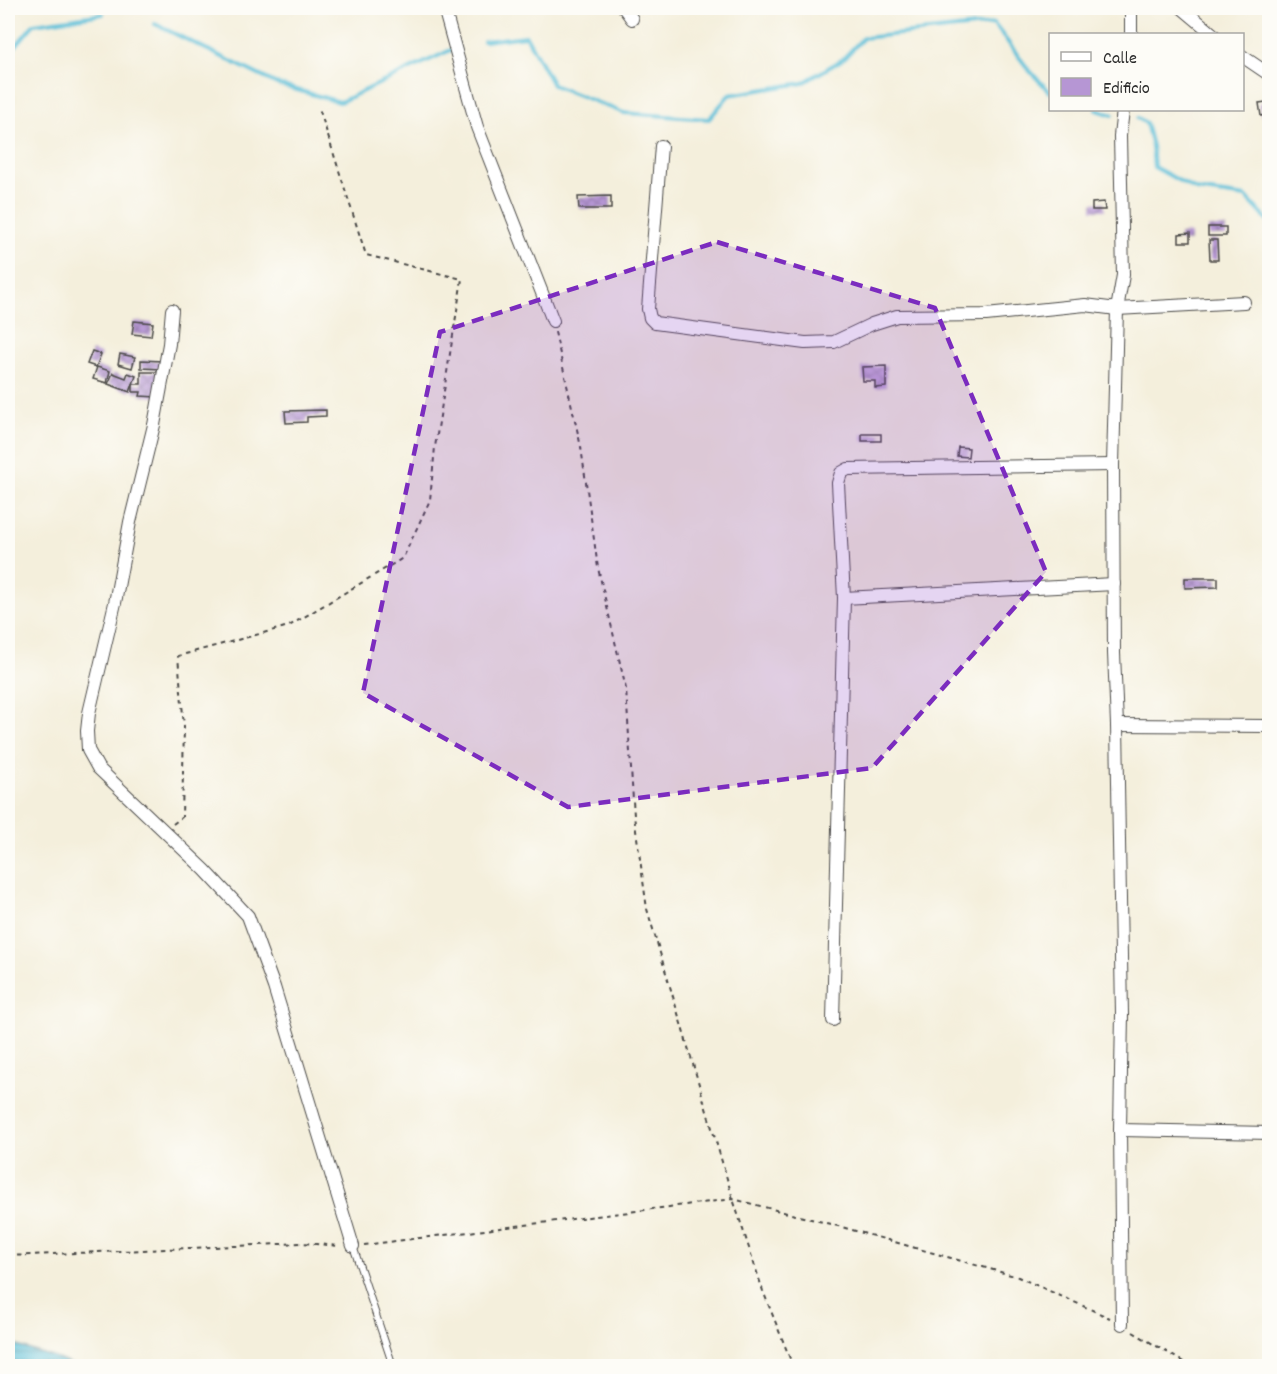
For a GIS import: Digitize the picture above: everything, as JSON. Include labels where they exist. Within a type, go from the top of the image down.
[{"type":"street","points":[[444,8],[477,127],[553,321]]},
{"type":"street","points":[[624,8],[632,19]]},
{"type":"street","points":[[1131,8],[1131,33]]},
{"type":"street","points":[[1182,8],[1212,33]]},
{"type":"street","points":[[1244,57],[1269,75]]},
{"type":"street","points":[[1122,1324],[1120,1130],[1122,1014],[1113,465],[1118,309],[1123,275],[1120,136],[1123,111]]},
{"type":"street","points":[[661,146],[648,309],[650,318],[655,323],[806,343],[834,342],[872,324],[897,316],[986,315],[1085,305],[1118,309],[1244,302]]},
{"type":"street","points":[[172,310],[169,344],[154,425],[130,522],[115,603],[89,713],[88,750],[98,768],[205,870],[248,916],[274,987],[353,1246]]},
{"type":"street","points":[[833,1020],[844,598],[838,483],[841,473],[848,469],[1113,465]]},
{"type":"street","points":[[844,598],[1114,584]]},
{"type":"street","points":[[1117,725],[1269,726]]},
{"type":"street","points":[[1120,1130],[1269,1133]]},
{"type":"lane","points":[[353,1246],[393,1366]]},
{"type":"path","points":[[164,832],[182,816],[184,727],[178,656],[289,626],[403,558],[430,500],[435,447],[462,279],[366,255],[319,108]]},
{"type":"path","points":[[553,321],[581,447],[598,568],[626,689],[633,816],[647,909],[733,1199],[763,1291],[793,1366]]},
{"type":"path","points":[[8,1256],[303,1243],[353,1246],[733,1199],[1018,1277],[1122,1324],[1140,1338],[1190,1366]]},
{"type":"highlighted area","points":[[717,242],[935,308],[1046,572],[872,768],[568,807],[363,693],[440,332]]},
{"type":"water","points":[[8,1343],[58,1359],[74,1366],[8,1366]]},
{"type":"building","points":[[1266,102],[1269,114],[1261,116],[1259,103]]},
{"type":"building","points":[[611,196],[611,209],[579,209],[578,197]]},
{"type":"building","points":[[1104,202],[1105,210],[1092,210],[1092,203]]},
{"type":"building","points":[[1208,227],[1226,227],[1226,236],[1208,236]]},
{"type":"building","points":[[1190,233],[1190,242],[1179,242],[1179,234]]},
{"type":"building","points":[[1209,240],[1217,240],[1218,260],[1210,260]]},
{"type":"building","points":[[134,321],[153,323],[151,336],[132,334]]},
{"type":"building","points":[[92,351],[101,354],[96,367],[87,364]]},
{"type":"building","points":[[120,354],[135,357],[132,368],[118,364]]},
{"type":"building","points":[[141,360],[162,361],[162,369],[141,368]]},
{"type":"building","points":[[886,366],[886,387],[875,388],[875,381],[863,381],[862,367]]},
{"type":"building","points":[[97,367],[110,371],[107,383],[93,379]]},
{"type":"building","points":[[141,372],[160,372],[157,397],[140,396],[141,392],[133,392],[133,384],[141,384]]},
{"type":"building","points":[[113,373],[126,378],[128,373],[136,376],[130,392],[108,384]]},
{"type":"building","points":[[326,410],[326,416],[307,417],[307,422],[286,423],[285,411]]},
{"type":"building","points":[[862,434],[881,434],[881,441],[862,441]]},
{"type":"building","points":[[958,447],[969,448],[968,457],[957,456]]},
{"type":"building","points":[[1185,578],[1218,578],[1218,587],[1185,588]]},
{"type":"waterway","points":[[8,55],[34,24],[103,14]]},
{"type":"waterway","points":[[155,24],[279,85],[340,102],[453,49]]},
{"type":"waterway","points":[[484,41],[526,36],[553,85],[624,113],[709,119],[729,95],[803,83],[843,59],[863,38],[994,24],[1029,70],[1049,91]]},
{"type":"waterway","points":[[1100,111],[1113,115]]},
{"type":"waterway","points":[[1138,118],[1146,123],[1154,167],[1196,190],[1246,197],[1270,223]]}]
